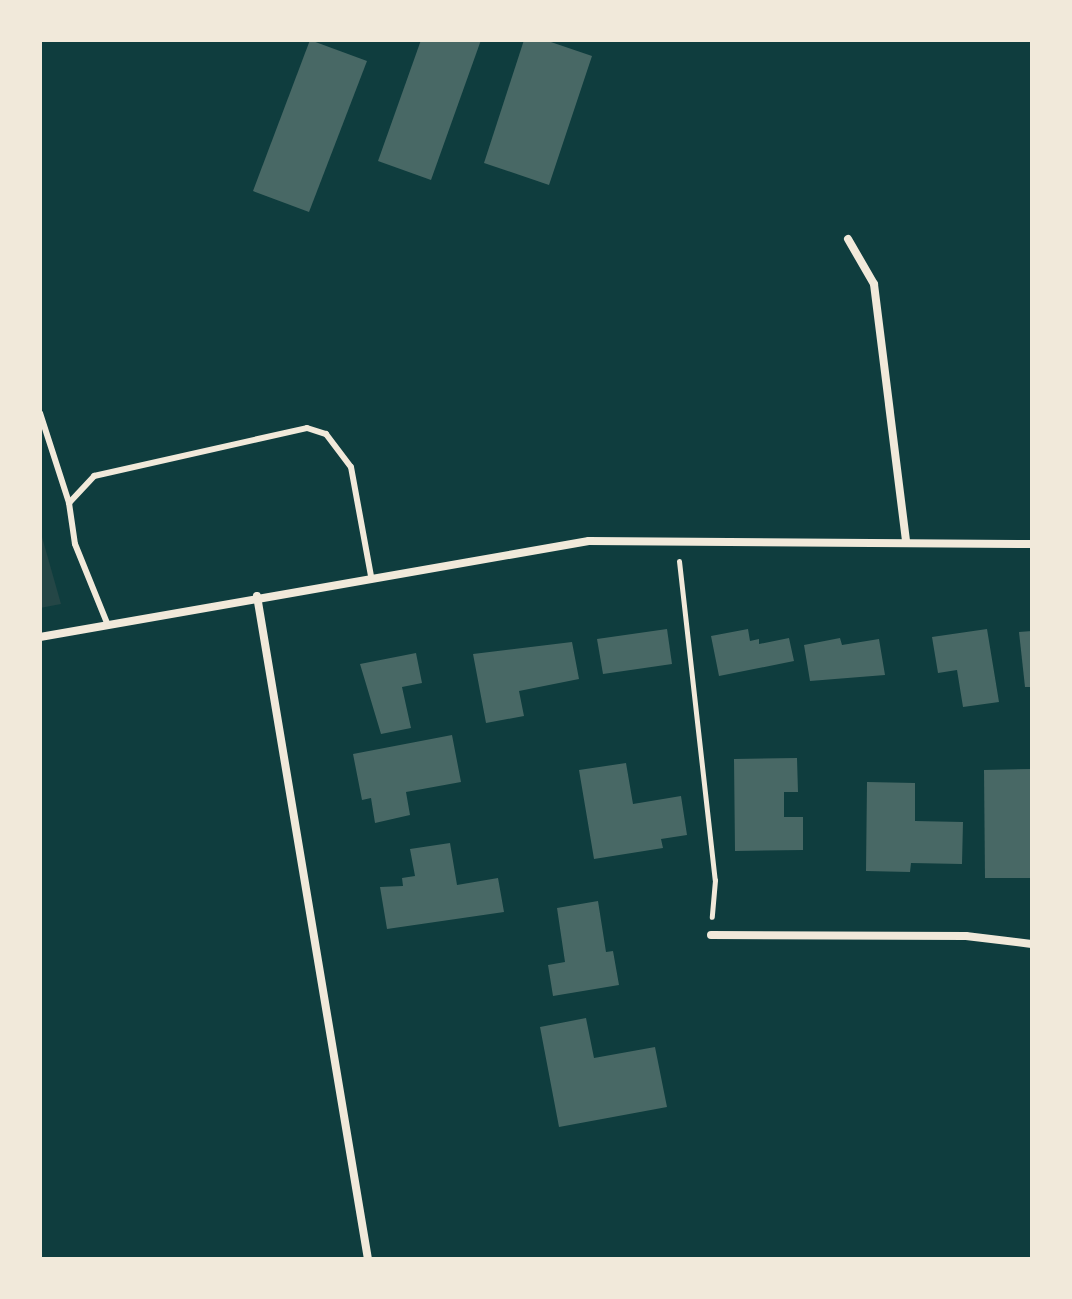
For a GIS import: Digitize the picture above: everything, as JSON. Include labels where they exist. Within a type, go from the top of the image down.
[{"type":"street","points":[[848,239],[874,284],[906,541]]},
{"type":"street","points":[[40,637],[371,576],[589,541],[1032,544]]},
{"type":"street","points":[[257,596],[368,1259]]},
{"type":"street","points":[[711,935],[966,936],[1032,944]]},
{"type":"lane","points":[[40,413],[69,503],[75,544],[107,623]]},
{"type":"lane","points":[[69,503],[94,476],[307,428],[326,434],[351,467],[371,576]]},
{"type":"path","points":[[678,540],[715,880],[711,935]]},
{"type":"shaded area","points":[[40,530],[61,604],[40,608]]},
{"type":"building","points":[[310,40],[367,61],[309,212],[253,191]]},
{"type":"building","points":[[421,40],[481,40],[431,180],[378,161]]},
{"type":"building","points":[[524,40],[545,40],[592,56],[549,185],[484,163]]},
{"type":"building","points":[[667,629],[672,664],[603,674],[597,639]]},
{"type":"building","points":[[748,629],[750,641],[759,639],[759,644],[789,638],[794,661],[719,676],[711,636]]},
{"type":"building","points":[[987,629],[999,702],[963,707],[957,670],[938,673],[932,637]]},
{"type":"building","points":[[1032,631],[1032,687],[1025,687],[1019,632]]},
{"type":"building","points":[[840,638],[842,645],[879,639],[885,675],[810,681],[804,645]]},
{"type":"building","points":[[572,642],[579,679],[519,691],[524,716],[486,723],[473,654]]},
{"type":"building","points":[[416,653],[422,683],[402,687],[411,728],[381,734],[360,664]]},
{"type":"building","points":[[452,735],[461,782],[406,792],[410,815],[375,823],[371,798],[362,800],[353,754]]},
{"type":"building","points":[[797,758],[798,792],[784,792],[784,817],[803,817],[803,850],[735,851],[734,759]]},
{"type":"building","points":[[626,763],[633,804],[681,796],[687,835],[661,839],[663,848],[594,859],[579,770]]},
{"type":"building","points":[[1032,769],[1030,878],[985,878],[984,770]]},
{"type":"building","points":[[867,782],[915,783],[915,821],[963,822],[962,864],[911,863],[910,872],[866,871]]},
{"type":"building","points":[[450,843],[457,885],[498,878],[504,912],[387,929],[380,887],[403,886],[402,878],[415,876],[410,849]]},
{"type":"building","points":[[598,901],[606,952],[613,951],[619,985],[553,996],[548,965],[565,962],[557,908]]},
{"type":"building","points":[[586,1018],[594,1058],[655,1047],[667,1107],[559,1127],[540,1027]]}]
